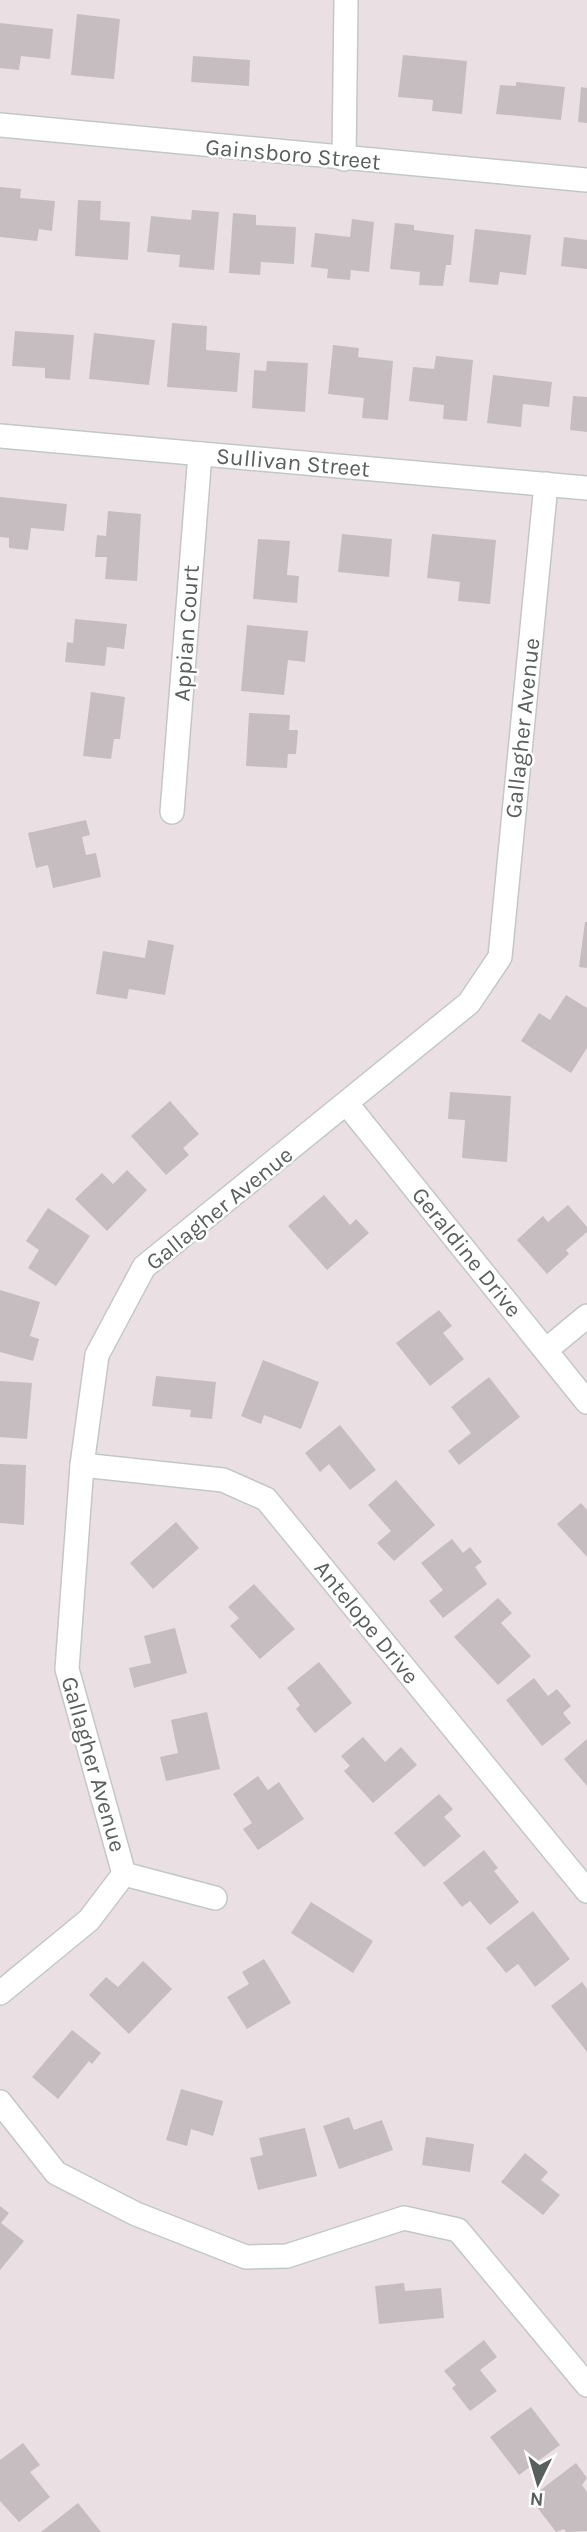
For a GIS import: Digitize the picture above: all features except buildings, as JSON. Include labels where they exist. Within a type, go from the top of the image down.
[{"type":"street","points":[[344,159],[346,0]]},
{"type":"street","name":"Gainsboro Street","points":[[0,125],[587,180]]},
{"type":"street","name":"Sullivan Street","points":[[0,436],[587,488]]},
{"type":"street","name":"Appian Court","points":[[173,812],[200,454]]},
{"type":"street","name":"Gallagher Avenue","points":[[0,1993],[89,1920],[124,1874],[66,1669],[82,1465],[97,1355],[144,1267],[469,1003],[500,957],[546,484]]},
{"type":"street","name":"Geraldine Drive","points":[[347,1104],[587,1402]]},
{"type":"street","points":[[546,1350],[587,1316]]},
{"type":"street","name":"Antelope Drive","points":[[82,1465],[223,1480],[266,1499],[587,1891]]},
{"type":"street","points":[[124,1874],[215,1898]]},
{"type":"street","points":[[0,2102],[56,2173],[136,2214],[246,2256],[287,2256],[404,2218],[458,2230],[587,2385]]}]
